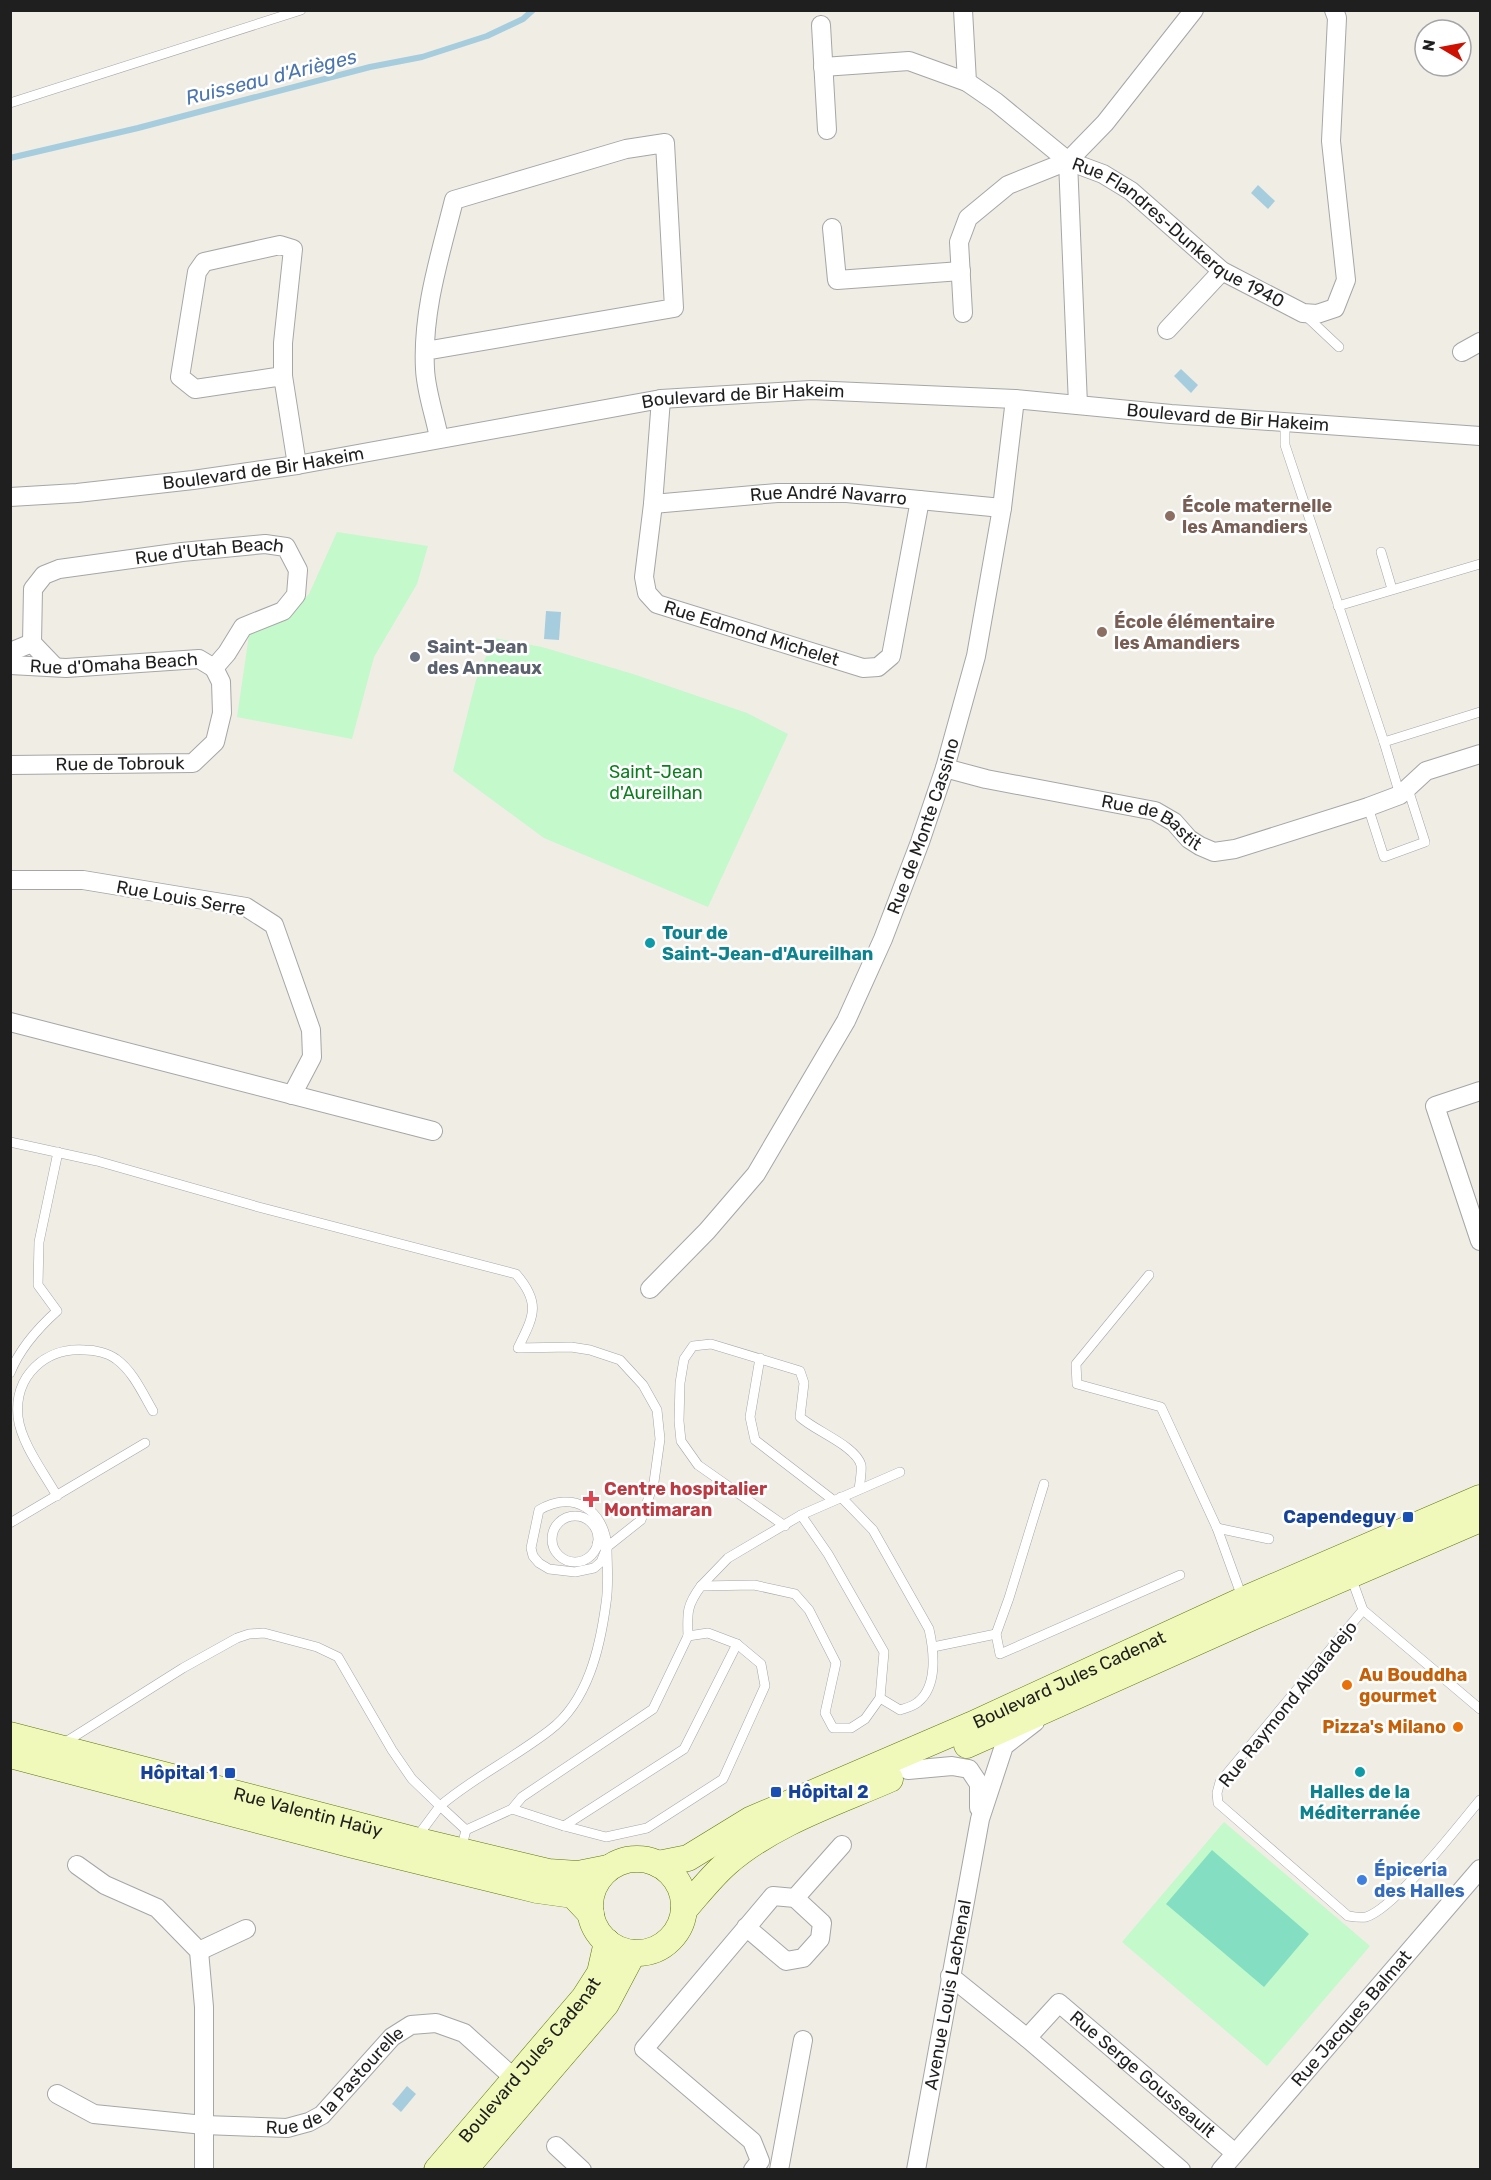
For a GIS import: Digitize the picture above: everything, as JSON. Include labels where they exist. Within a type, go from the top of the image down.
[{"type":"street","points":[[963,10],[967,82]]},
{"type":"street","name":"Rue Flandres-Dunkerque 1940","points":[[1194,10],[1105,123],[1068,161],[1103,174],[1131,191],[1222,271],[1303,314],[1317,314],[1335,308],[1346,280],[1331,141],[1337,18],[1334,10]]},
{"type":"street","points":[[821,25],[827,130]]},
{"type":"street","points":[[823,67],[909,62],[967,82],[996,102],[1068,161],[1078,405]]},
{"type":"street","points":[[425,351],[674,308],[665,143],[626,148],[454,200],[429,297],[425,351],[425,372],[439,438]]},
{"type":"street","points":[[963,313],[959,242],[968,218],[1008,185],[1068,161]]},
{"type":"street","points":[[832,228],[837,280],[961,271]]},
{"type":"street","points":[[283,376],[195,389],[180,377],[197,272],[204,262],[280,245],[293,249],[283,343],[283,376],[297,465]]},
{"type":"street","points":[[1167,330],[1222,271]]},
{"type":"street","points":[[1462,352],[1480,342]]},
{"type":"street","name":"Boulevard de Bir Hakeim","points":[[10,497],[77,493],[297,465],[661,399],[811,390],[1016,399],[1171,414],[1480,436]]},
{"type":"street","name":"Rue Edmond Michelet","points":[[661,399],[653,504],[644,577],[647,593],[657,604],[864,668],[878,667],[891,656],[920,500]]},
{"type":"street","name":"Rue de Monte Cassino","points":[[650,1289],[707,1231],[756,1174],[846,1021],[883,939],[945,768],[976,656],[1002,508],[1016,399]]},
{"type":"street","name":"Rue André Navarro","points":[[653,504],[777,493],[847,493],[1002,508]]},
{"type":"street","name":"Rue d'Utah Beach","points":[[32,644],[33,590],[44,575],[58,569],[253,545],[286,547],[298,570],[296,595],[282,611],[243,627],[227,653],[214,668]]},
{"type":"street","points":[[10,652],[32,644],[54,667]]},
{"type":"street","name":"Rue d'Omaha Beach","points":[[10,665],[54,667],[200,659],[214,668]]},
{"type":"street","name":"Rue de Tobrouk","points":[[10,765],[193,763],[215,742],[222,713],[221,682],[214,668]]},
{"type":"street","name":"Rue de Bastit","points":[[945,768],[986,779],[1155,811],[1174,822],[1189,838],[1214,852],[1235,849],[1368,807],[1404,792],[1426,771],[1480,753]]},
{"type":"street","name":"Rue Louis Serre","points":[[10,880],[83,880],[246,907],[274,925],[311,1030],[312,1058],[292,1095]]},
{"type":"street","points":[[10,1022],[433,1131]]},
{"type":"street","points":[[1480,1091],[1435,1106],[1480,1241]]},
{"type":"street","name":"Boulevard Jules Cadenat","points":[[658,1864],[688,1858],[750,1820],[971,1725],[1243,1600],[1480,1498]]},
{"type":"street","name":"Boulevard Jules Cadenat","points":[[684,1910],[728,1862],[756,1841],[792,1822],[1480,1519]]},
{"type":"street","name":"Avenue Louis Lachenal","points":[[916,2169],[980,1819],[1004,1746],[1056,1706]]},
{"type":"street","name":"Rue Valentin Haüy","points":[[10,1735],[415,1840],[464,1840],[548,1872],[578,1874],[608,1868]]},
{"type":"street","name":"Rue Valentin Haüy","points":[[10,1755],[353,1845],[537,1890],[573,1895],[591,1914]]},
{"type":"street","name":"Avenue Louis Lachenal","points":[[908,1770],[952,1766],[969,1769],[979,1785],[980,1819]]},
{"type":"street","points":[[795,1898],[842,1845]]},
{"type":"street","points":[[650,1860],[658,1864],[672,1875],[680,1886],[684,1910],[679,1926],[662,1946],[649,1951],[633,1953],[615,1947],[607,1942],[596,1929],[591,1914],[592,1892],[601,1875],[608,1868],[622,1861],[650,1860]]},
{"type":"street","points":[[77,1865],[105,1885],[157,1908],[199,1951],[204,2007],[204,2169]]},
{"type":"street","name":"Rue Jacques Balmat","points":[[1221,2169],[1480,1869]]},
{"type":"street","points":[[746,1927],[786,1961],[803,1958],[820,1939],[822,1923],[795,1898],[774,1896],[746,1927],[644,2049],[752,2141],[761,2167]]},
{"type":"street","points":[[199,1951],[246,1929]]},
{"type":"street","name":"Boulevard Jules Cadenat","points":[[437,2169],[584,1998],[600,1973],[607,1942]]},
{"type":"street","name":"Boulevard Jules Cadenat","points":[[464,2169],[606,2004],[633,1953]]},
{"type":"street","points":[[950,1976],[1181,2169]]},
{"type":"street","name":"Rue Serge Gousseault","points":[[1027,2038],[1059,2003],[1235,2153]]},
{"type":"street","name":"Rue de la Pastourelle","points":[[57,2094],[94,2114],[204,2125],[288,2127],[309,2122],[322,2115],[392,2037],[411,2025],[436,2023],[464,2033],[515,2079]]},
{"type":"street","points":[[779,2169],[803,2040]]},
{"type":"street","points":[[556,2146],[579,2168]]},
{"type":"lane","points":[[10,104],[302,10]]},
{"type":"lane","name":"Rue Flandres-Dunkerque 1940","points":[[1303,314],[1339,347]]},
{"type":"lane","points":[[1285,422],[1285,445],[1338,606],[1384,742],[1425,842],[1384,857],[1368,807]]},
{"type":"lane","points":[[1381,552],[1392,590]]},
{"type":"lane","points":[[1338,606],[1480,564]]},
{"type":"lane","points":[[1384,742],[1480,712]]},
{"type":"lane","points":[[10,1142],[97,1161],[255,1206],[516,1274],[531,1295],[533,1316],[518,1348],[571,1347],[590,1350],[620,1360],[643,1385],[657,1410],[660,1439],[654,1482],[641,1520],[602,1546],[594,1550],[585,1559],[579,1561],[566,1560],[555,1551],[553,1532],[561,1520],[574,1516],[581,1517],[592,1524],[602,1546],[601,1562],[587,1571],[574,1572],[549,1569],[533,1556],[531,1548],[539,1510],[548,1505],[568,1501],[588,1508],[603,1525],[602,1546],[607,1601],[594,1663],[573,1707],[551,1730],[455,1793],[440,1806],[415,1840]]},
{"type":"lane","points":[[10,1373],[24,1346],[39,1327],[57,1311],[38,1285],[39,1242],[58,1152]]},
{"type":"lane","points":[[1149,1275],[1076,1364],[1077,1384],[1161,1407],[1217,1528],[1243,1600]]},
{"type":"lane","points":[[785,1526],[698,1465],[681,1441],[680,1383],[684,1359],[693,1346],[711,1344],[800,1371],[804,1383],[800,1417],[810,1426],[852,1451],[861,1465],[859,1489]]},
{"type":"lane","points":[[57,1496],[22,1436],[18,1420],[17,1400],[30,1373],[39,1362],[69,1349],[96,1350],[115,1358],[129,1371],[153,1411]]},
{"type":"lane","points":[[760,1358],[750,1417],[755,1440],[837,1498],[873,1530],[929,1629],[933,1647],[930,1688],[917,1703],[900,1710],[880,1698]]},
{"type":"lane","points":[[10,1523],[145,1443]]},
{"type":"lane","points":[[353,1845],[404,1848],[451,1859],[464,1840],[512,1809],[522,1797],[653,1710],[688,1635],[687,1614],[690,1601],[728,1558],[801,1515],[900,1472]]},
{"type":"lane","points":[[1044,1484],[996,1634],[1000,1654],[1180,1575]]},
{"type":"lane","points":[[701,1586],[754,1585],[795,1594],[809,1610],[836,1663],[825,1713],[833,1728],[851,1728],[865,1719],[880,1698],[884,1652],[828,1554],[801,1515]]},
{"type":"lane","points":[[1217,1528],[1269,1539]]},
{"type":"lane","name":"Rue Raymond Albaladejo","points":[[1350,1575],[1363,1610],[1480,1709]]},
{"type":"lane","name":"Rue Raymond Albaladejo","points":[[1363,1610],[1220,1782],[1217,1793],[1218,1803],[1348,1916],[1365,1918],[1378,1911],[1401,1892],[1480,1800]]},
{"type":"lane","points":[[56,1748],[183,1668],[237,1638],[264,1633],[317,1647],[338,1657],[411,1779],[440,1806],[464,1840]]},
{"type":"lane","points":[[512,1809],[606,1837],[647,1828],[723,1779],[765,1686],[761,1664],[737,1644],[708,1633],[688,1635]]},
{"type":"lane","points":[[933,1647],[996,1634]]},
{"type":"lane","points":[[564,1826],[684,1749],[737,1644]]},
{"type":"green space","points":[[337,532],[428,546],[417,584],[374,657],[352,739],[237,717],[249,635],[283,620],[309,594]]},
{"type":"green space","name":"Saint-Jean d'Aureilhan","points":[[494,638],[542,647],[633,674],[747,713],[788,734],[708,907],[544,838],[453,771],[476,680]]},
{"type":"green space","points":[[1224,1822],[1370,1946],[1267,2066],[1122,1942]]},
{"type":"green space","points":[[1212,1850],[1309,1934],[1264,1987],[1166,1904]]},
{"type":"water","points":[[1258,185],[1275,201],[1268,209],[1251,193]]},
{"type":"water","points":[[1181,369],[1198,385],[1191,393],[1174,376]]},
{"type":"water","points":[[546,611],[561,612],[559,640],[544,639]]},
{"type":"water","points":[[407,2086],[416,2094],[401,2112],[392,2104]]},
{"type":"waterway","name":"Ruisseau d'Arièges","points":[[10,158],[138,128],[370,67],[422,57],[487,36],[523,19],[533,10]]},
{"type":"place","name":"École maternelle les Amandiers","points":[[1170,516]]},
{"type":"place","name":"École élémentaire les Amandiers","points":[[1102,632]]},
{"type":"place","name":"Saint-Jean des Anneaux","points":[[415,657]]},
{"type":"place","name":"Tour de Saint-Jean-d'Aureilhan","points":[[650,943]]},
{"type":"place","name":"Centre hospitalier Montimaran","points":[[591,1499]]},
{"type":"place","name":"Capendeguy","points":[[1408,1517]]},
{"type":"place","name":"Au Bouddha gourmet","points":[[1347,1685]]},
{"type":"place","name":"Pizza's Milano","points":[[1458,1727]]},
{"type":"place","name":"Halles de la Méditerranée","points":[[1360,1772]]},
{"type":"place","name":"Hôpital 1","points":[[230,1773]]},
{"type":"place","name":"Hôpital 2","points":[[776,1792]]},
{"type":"place","name":"Épiceria des Halles","points":[[1362,1880]]}]
